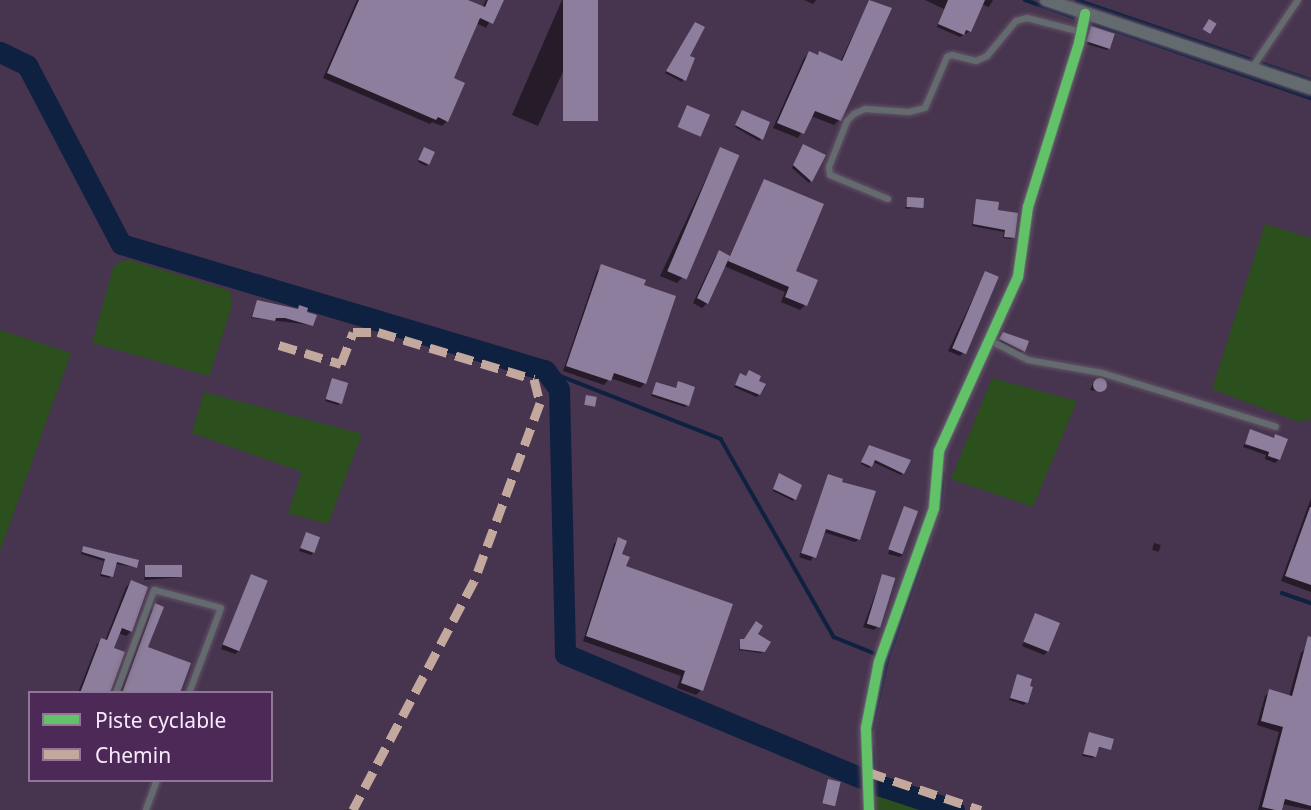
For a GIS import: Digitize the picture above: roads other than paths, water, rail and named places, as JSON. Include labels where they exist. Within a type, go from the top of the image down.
[{"type":"street","points":[[1045,0],[1254,64],[1311,88]]},
{"type":"street","points":[[869,810],[866,728],[879,662],[934,508],[939,451],[1018,277],[1028,207],[1085,14]]},
{"type":"lane","points":[[1254,64],[1298,0]]},
{"type":"lane","points":[[888,199],[830,175],[834,155],[847,121],[854,114],[873,108],[920,111],[925,108],[947,57],[952,55],[976,61],[987,56],[1016,21],[1027,18],[1081,32]]},
{"type":"lane","points":[[989,341],[1028,360],[1102,373],[1276,427]]},
{"type":"lane","points":[[117,691],[154,590],[221,608],[190,691]]},
{"type":"lane","points":[[146,810],[156,782]]},
{"type":"waterway","points":[[1025,0],[1073,17]]},
{"type":"waterway","points":[[1077,0],[1311,80]]},
{"type":"waterway","points":[[1091,22],[1311,98]]},
{"type":"waterway","points":[[0,52],[27,65],[121,244],[545,370],[559,389],[565,654],[878,785],[954,810]]},
{"type":"waterway","points":[[545,370],[721,439],[834,637],[876,654]]},
{"type":"waterway","points":[[940,509],[943,475]]},
{"type":"waterway","points":[[872,729],[887,661],[927,546]]},
{"type":"waterway","points":[[1282,593],[1311,603]]},
{"type":"waterway","points":[[873,747],[874,766]]}]
